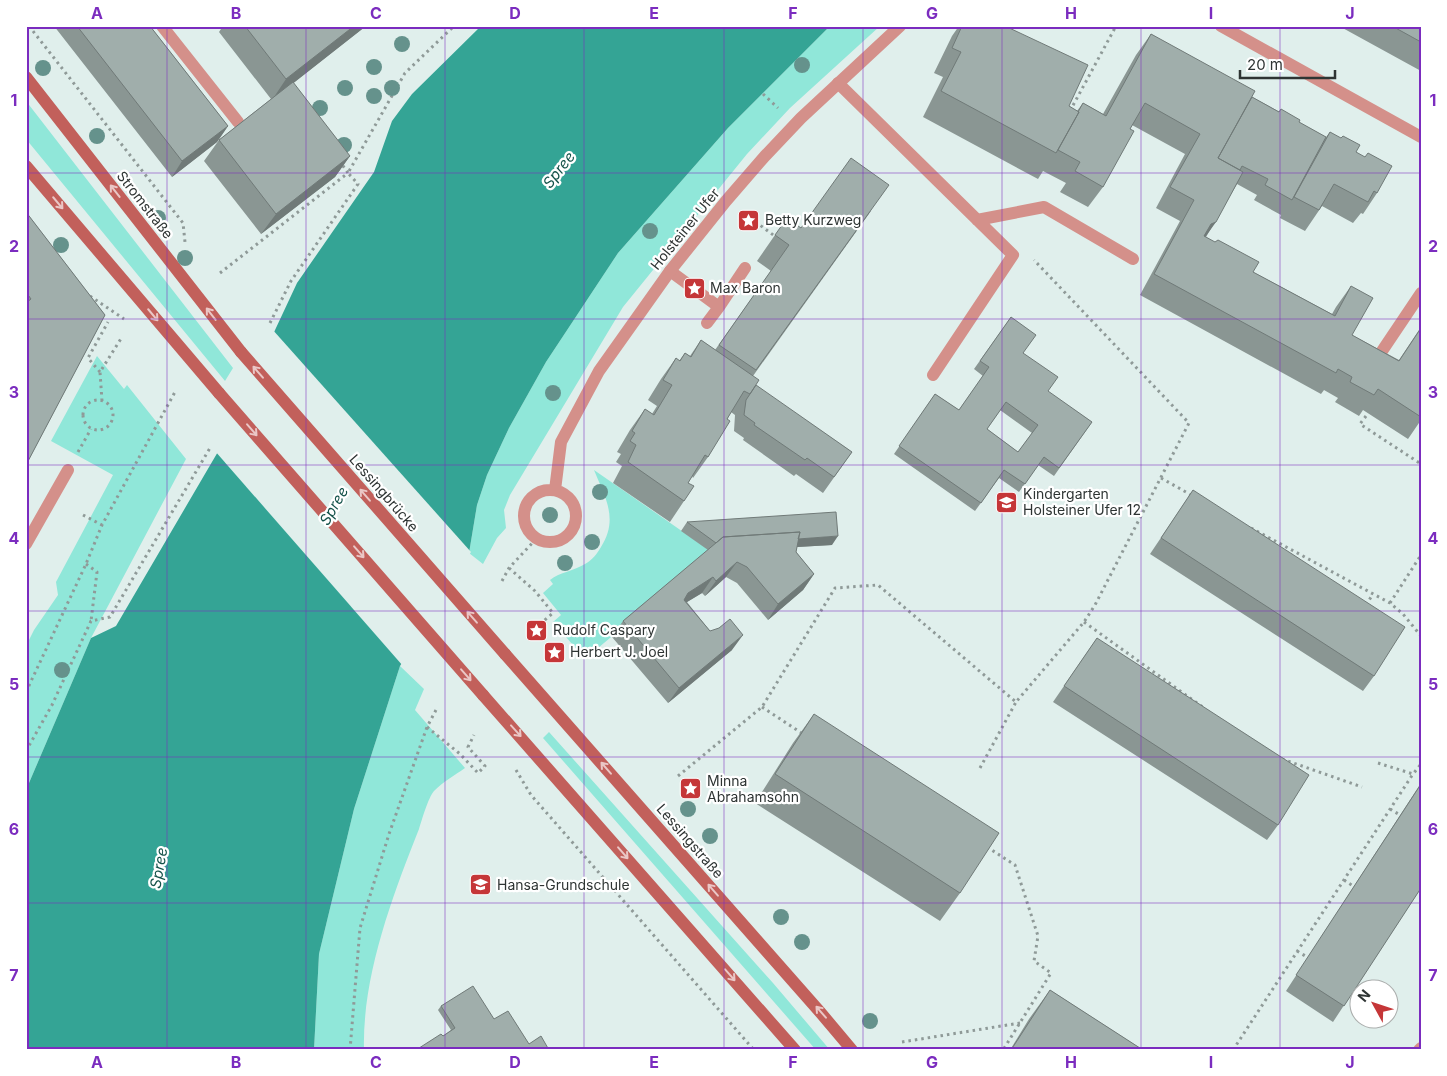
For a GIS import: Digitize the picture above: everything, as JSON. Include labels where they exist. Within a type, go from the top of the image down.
[{"type":"main road","name":"Stromstraße","points":[[26,77],[241,352]]},
{"type":"main road","points":[[26,166],[219,394],[795,1050]]},
{"type":"main road","name":"Lessingbrücke","points":[[241,352],[504,654]]},
{"type":"main road","name":"Lessingstraße","points":[[504,654],[852,1050]]},
{"type":"street","points":[[162,26],[238,122]]},
{"type":"street","name":"Holsteiner Ufer","points":[[555,490],[561,442],[599,371],[670,270],[726,201],[784,136],[900,26]]},
{"type":"street","points":[[1221,26],[1421,137]]},
{"type":"street","points":[[838,84],[1013,254],[933,375]]},
{"type":"street","points":[[977,220],[1044,207],[1133,259]]},
{"type":"street","points":[[707,323],[745,268]]},
{"type":"street","points":[[670,270],[718,307]]},
{"type":"street","points":[[1374,363],[1421,293]]},
{"type":"street","points":[[26,544],[68,470]]},
{"type":"street","points":[[555,490],[565,495],[573,503],[576,514],[574,526],[568,535],[558,541],[547,542],[536,539],[526,528],[523,515],[524,509],[533,495],[540,491],[555,490]]},
{"type":"path","points":[[29,26],[183,223],[186,249]]},
{"type":"path","points":[[220,273],[348,173],[405,73],[454,26]]},
{"type":"path","points":[[1066,119],[1116,26]]},
{"type":"path","points":[[1088,67],[1093,69]]},
{"type":"path","points":[[762,94],[781,111]]},
{"type":"path","points":[[270,323],[291,281],[358,184],[337,158]]},
{"type":"path","points":[[726,201],[781,241]]},
{"type":"path","points":[[980,768],[1016,702],[1084,622],[1095,605],[1189,423],[1031,257],[1013,254]]},
{"type":"path","points":[[86,291],[92,298],[123,318],[130,326]]},
{"type":"path","points":[[100,372],[88,358],[108,322]]},
{"type":"path","points":[[102,401],[100,372],[122,337]]},
{"type":"path","points":[[26,692],[86,564],[102,525],[175,392]]},
{"type":"path","points":[[102,401],[110,406],[113,416],[112,421],[106,428],[92,429],[85,422],[85,408],[92,402],[102,401]]},
{"type":"path","points":[[1366,416],[1360,424],[1421,464]]},
{"type":"path","points":[[92,621],[110,617],[210,448]]},
{"type":"path","points":[[1160,478],[1200,500]]},
{"type":"path","points":[[83,515],[102,525]]},
{"type":"path","points":[[1249,526],[1390,603],[1403,614],[1421,636]]},
{"type":"path","points":[[502,581],[509,568],[536,539]]},
{"type":"path","points":[[1294,560],[1298,553]]},
{"type":"path","points":[[1390,603],[1421,555]]},
{"type":"path","points":[[26,751],[52,705],[92,621],[97,572],[86,564]]},
{"type":"path","points":[[509,568],[554,613],[533,630]]},
{"type":"path","points":[[678,776],[762,707],[835,588],[878,585],[1016,702]]},
{"type":"path","points":[[1362,610],[1373,594]]},
{"type":"path","points":[[1084,622],[1207,710]]},
{"type":"path","points":[[1128,662],[1132,656]]},
{"type":"path","points":[[1194,713],[1200,705]]},
{"type":"path","points":[[762,707],[803,734],[806,742]]},
{"type":"path","points":[[350,1050],[360,928],[389,834],[427,727],[436,710]]},
{"type":"path","points":[[427,727],[460,754],[478,773],[485,766],[468,747],[474,735]]},
{"type":"path","points":[[1279,758],[1362,787]]},
{"type":"path","points":[[512,763],[531,795],[754,1050]]},
{"type":"path","points":[[1378,763],[1413,774]]},
{"type":"path","points":[[1233,1050],[1421,764]]},
{"type":"path","points":[[1390,809],[1400,815]]},
{"type":"path","points":[[983,844],[1015,865],[1038,936],[1034,961],[1051,973],[1003,1050]]},
{"type":"path","points":[[1344,880],[1354,886]]},
{"type":"path","points":[[1297,951],[1307,957]]},
{"type":"path","points":[[1028,1010],[1036,1015]]},
{"type":"path","points":[[902,1042],[1020,1023]]},
{"type":"shaded area","points":[[830,26],[880,26],[790,108],[747,154],[623,307],[510,495],[504,510],[506,528],[497,538],[483,564],[469,553],[477,505],[487,475],[509,428],[546,362],[618,253],[728,128]]},
{"type":"shaded area","points":[[26,101],[233,368],[225,381],[26,139]]},
{"type":"shaded area","points":[[97,356],[124,389],[127,385],[186,459],[91,638],[26,790],[26,646],[34,630],[58,595],[56,582],[113,475],[51,441]]},
{"type":"shaded area","points":[[594,470],[712,552],[585,659],[553,622],[561,615],[543,593],[553,584],[550,580],[592,559],[606,537],[610,517],[606,499]]},
{"type":"shaded area","points":[[400,666],[424,689],[415,710],[465,768],[432,794],[399,882],[373,966],[365,1022],[364,1050],[314,1050],[319,954],[354,809]]},
{"type":"shaded area","points":[[549,732],[773,983],[830,1050],[816,1050],[543,738]]},
{"type":"water","name":"Spree","points":[[481,26],[830,26],[728,128],[618,253],[546,362],[509,428],[487,475],[477,505],[469,553],[400,666],[354,809],[319,954],[314,1050],[26,1050],[26,790],[91,638],[116,626],[219,450],[297,283],[374,172],[392,121],[412,94]]},
{"type":"pier","points":[[272,329],[471,552],[403,666],[215,451]]},
{"type":"building","points":[[77,26],[150,26],[228,126],[182,161]]},
{"type":"building","points":[[245,26],[354,26],[286,79]]},
{"type":"building","points":[[962,26],[1005,26],[1088,65],[1069,106],[1079,112],[1056,153],[941,91],[961,52],[952,48]]},
{"type":"building","points":[[1392,26],[1421,26],[1421,42]]},
{"type":"building","points":[[1151,34],[1255,91],[1218,158],[1243,172],[1216,222],[1211,224],[1204,236],[1215,242],[1218,240],[1259,262],[1253,272],[1335,316],[1351,286],[1373,298],[1352,335],[1399,361],[1421,328],[1421,417],[1378,389],[1374,395],[1350,382],[1352,377],[1338,369],[1336,373],[1154,274],[1194,200],[1170,187],[1200,134],[1145,103],[1130,129],[1134,131],[1103,187],[1075,171],[1080,162],[1058,150],[1083,103],[1106,116]]},
{"type":"building","points":[[293,82],[350,156],[276,214],[219,140]]},
{"type":"building","points":[[1252,97],[1279,112],[1281,109],[1300,120],[1299,122],[1326,137],[1292,200],[1265,185],[1268,179],[1242,166],[1240,170],[1218,158]]},
{"type":"building","points":[[1330,132],[1360,145],[1356,152],[1365,157],[1368,153],[1392,166],[1377,193],[1374,191],[1368,202],[1334,184],[1319,210],[1294,197]]},
{"type":"building","points":[[851,158],[889,185],[756,370],[719,345],[789,245],[775,235],[787,218],[801,228]]},
{"type":"building","points":[[26,212],[105,315],[26,465],[26,303],[31,299],[26,292]]},
{"type":"building","points":[[1011,317],[1036,335],[1023,353],[1058,377],[1048,391],[1092,422],[1059,468],[1044,457],[1025,484],[1004,470],[981,503],[899,446],[935,394],[959,410],[989,367],[980,361]],"holes":[[[1006,402],[1038,425],[1018,452],[987,429]]]},
{"type":"building","points":[[701,340],[759,380],[750,394],[744,391],[727,419],[730,421],[708,457],[705,455],[688,483],[694,486],[684,501],[628,462],[636,445],[630,441],[635,433],[632,431],[645,409],[654,415],[672,385],[663,380],[676,358],[680,361],[685,353],[691,357]]},
{"type":"building","points":[[756,385],[852,452],[834,477],[807,458],[805,460],[754,425],[755,423],[744,415],[746,400]]},
{"type":"building","points":[[1193,490],[1405,627],[1374,676],[1161,538]]},
{"type":"building","points":[[836,512],[838,536],[798,539],[800,532],[723,537],[716,543],[687,522]]},
{"type":"building","points":[[800,532],[796,552],[814,574],[778,604],[747,567],[737,562],[716,581],[713,577],[688,593],[684,600],[710,631],[719,628],[730,619],[743,635],[679,688],[623,621],[723,537]]},
{"type":"building","points":[[1097,638],[1309,775],[1278,825],[1064,686]]},
{"type":"building","points":[[814,714],[999,833],[960,893],[775,774]]},
{"type":"building","points":[[1421,784],[1421,888],[1362,978],[1350,978],[1350,997],[1344,1006],[1296,975]]},
{"type":"building","points":[[473,986],[494,1019],[508,1011],[529,1044],[541,1036],[549,1050],[416,1050],[441,1034],[443,1036],[455,1028],[441,1006]]},
{"type":"building","points":[[1050,990],[1143,1050],[1011,1050]]},
{"type":"place","name":"Betty Kurzweg","points":[[749,220]]},
{"type":"place","name":"Max Baron","points":[[694,288]]},
{"type":"place","name":"Kindergarten Holsteiner Ufer 12","points":[[1007,502]]},
{"type":"place","name":"Rudolf Caspary","points":[[537,630]]},
{"type":"place","name":"Herbert J. Joel","points":[[554,652]]},
{"type":"place","name":"Minna Abrahamsohn","points":[[691,789]]},
{"type":"place","name":"Hansa-Grundschule","points":[[481,885]]}]
